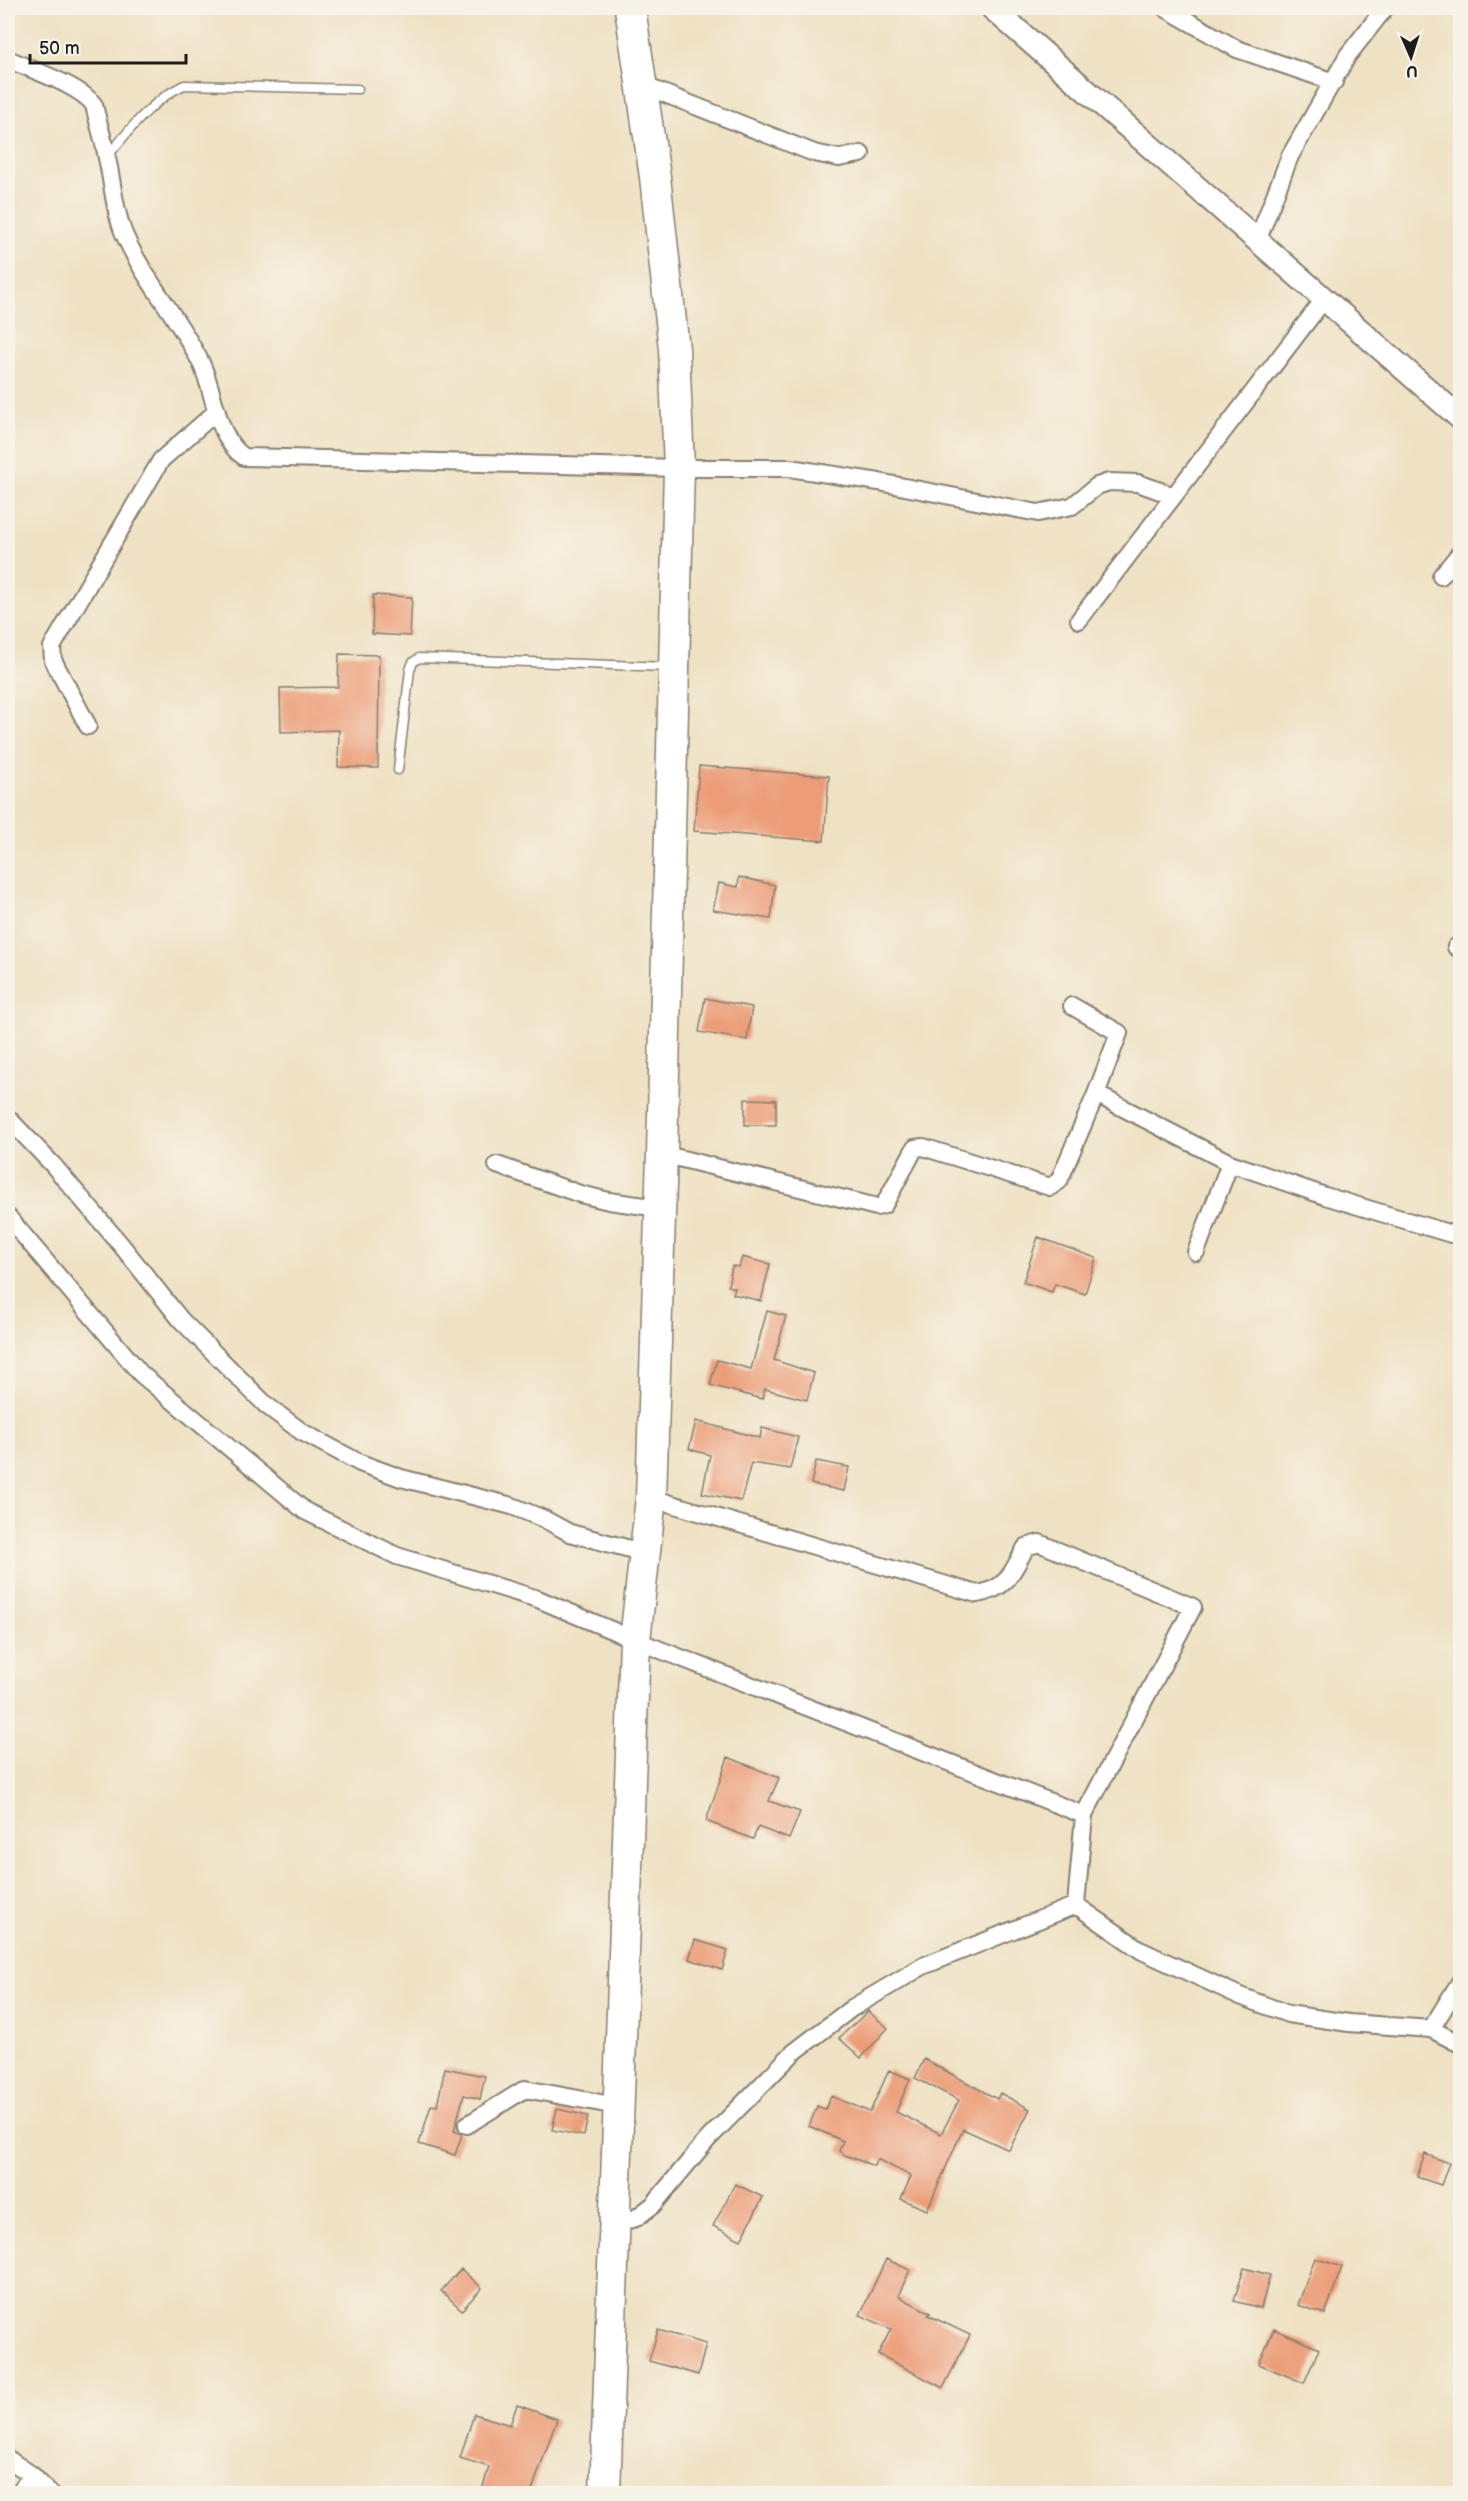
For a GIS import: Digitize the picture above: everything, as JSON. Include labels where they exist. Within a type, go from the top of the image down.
[{"type":"highway","points":[[605,2493],[635,1640],[651,1498],[679,468],[674,349],[655,177],[630,8]]},
{"type":"main road","points":[[992,8],[1461,418]]},
{"type":"street","points":[[1165,8],[1237,49],[1334,82]]},
{"type":"street","points":[[1258,239],[1290,156],[1348,55],[1385,8]]},
{"type":"street","points":[[8,59],[89,99],[94,105],[117,212],[124,234],[160,298],[201,363],[231,445],[244,457],[679,468],[790,468],[879,482],[1038,513],[1072,506],[1097,486],[1109,482],[1138,483],[1174,495]]},
{"type":"street","points":[[640,84],[814,153],[839,158],[861,154]]},
{"type":"street","points":[[1079,620],[1325,298]]},
{"type":"street","points":[[88,726],[53,660],[52,647],[161,460],[217,411]]},
{"type":"street","points":[[1441,576],[1461,553]]},
{"type":"street","points":[[662,1154],[877,1207],[884,1204],[915,1148],[923,1147],[1050,1186],[1059,1180],[1119,1033],[1072,1006]]},
{"type":"street","points":[[1096,1094],[1230,1163],[1325,1196],[1451,1234],[1461,1229]]},
{"type":"street","points":[[8,1118],[68,1183],[181,1320],[266,1405],[302,1432],[360,1463],[401,1478],[512,1506],[570,1533],[645,1552]]},
{"type":"street","points":[[1196,1252],[1230,1163]]},
{"type":"street","points":[[497,1165],[580,1194],[609,1201],[659,1208]]},
{"type":"street","points":[[8,1217],[141,1374],[305,1511],[397,1556],[538,1599],[635,1640],[1084,1815]]},
{"type":"street","points":[[651,1498],[977,1594],[993,1592],[1005,1584],[1026,1547],[1039,1543],[1193,1607],[1084,1815],[1076,1905]]},
{"type":"street","points":[[1076,1905],[1142,1951],[1240,1996],[1288,2014],[1349,2023],[1431,2029],[1461,2044]]},
{"type":"street","points":[[616,2223],[636,2218],[654,2205],[706,2140],[793,2053],[852,2008],[923,1966],[1076,1905]]},
{"type":"street","points":[[1431,2029],[1461,1982]]},
{"type":"street","points":[[467,2125],[525,2089],[617,2106]]},
{"type":"street","points":[[8,2459],[32,2475],[50,2493]]},
{"type":"street","points":[[18,2493],[32,2475]]},
{"type":"lane","points":[[107,157],[126,133],[166,93],[184,85],[358,89]]},
{"type":"lane","points":[[398,770],[410,670],[413,662],[419,658],[675,668]]},
{"type":"building","points":[[373,595],[412,597],[410,636],[372,634]]},
{"type":"building","points":[[339,654],[379,655],[378,768],[338,767],[339,730],[281,732],[280,688],[338,687]]},
{"type":"building","points":[[699,766],[829,776],[824,841],[694,831]]},
{"type":"building","points":[[739,877],[775,885],[771,919],[713,910],[719,883],[738,887]]},
{"type":"building","points":[[705,998],[752,1007],[747,1040],[699,1032]]},
{"type":"building","points":[[745,1099],[776,1100],[776,1125],[745,1125]]},
{"type":"building","points":[[1038,1237],[1096,1258],[1085,1294],[1055,1284],[1052,1292],[1023,1282]]},
{"type":"building","points":[[742,1257],[770,1264],[761,1301],[733,1294],[735,1288],[728,1286],[732,1266],[739,1267]]},
{"type":"building","points":[[767,1311],[786,1316],[774,1360],[814,1373],[807,1400],[765,1389],[762,1399],[710,1385],[717,1360],[751,1369]]},
{"type":"building","points":[[696,1421],[760,1438],[762,1428],[798,1437],[790,1469],[751,1463],[741,1501],[702,1493],[710,1455],[689,1449]]},
{"type":"building","points":[[816,1461],[849,1467],[844,1491],[811,1484]]},
{"type":"building","points":[[728,1757],[779,1778],[769,1801],[800,1812],[789,1839],[758,1827],[753,1839],[706,1821]]},
{"type":"building","points":[[695,1940],[728,1950],[722,1970],[689,1959]]},
{"type":"building","points":[[868,2011],[888,2028],[861,2058],[839,2038]]},
{"type":"building","points":[[924,2059],[997,2099],[1000,2093],[1030,2109],[1009,2150],[963,2129],[927,2210],[901,2199],[911,2176],[877,2159],[874,2166],[845,2155],[839,2151],[843,2141],[809,2126],[817,2106],[825,2109],[831,2096],[870,2112],[889,2070],[910,2079],[896,2112],[941,2134],[959,2100],[915,2078]]},
{"type":"building","points":[[445,2068],[485,2076],[480,2099],[464,2095],[454,2131],[462,2134],[455,2155],[419,2144],[431,2105],[437,2106]]},
{"type":"building","points":[[557,2109],[588,2116],[584,2136],[552,2130]]},
{"type":"building","points":[[1425,2154],[1449,2163],[1441,2185],[1417,2177]]},
{"type":"building","points":[[735,2184],[763,2197],[741,2240],[713,2226]]},
{"type":"building","points":[[1315,2258],[1342,2267],[1325,2314],[1298,2305]]},
{"type":"building","points":[[886,2259],[910,2270],[898,2296],[930,2313],[928,2315],[970,2335],[943,2388],[878,2354],[891,2329],[860,2315]]},
{"type":"building","points":[[1244,2268],[1270,2275],[1261,2308],[1234,2301]]},
{"type":"building","points":[[461,2269],[482,2288],[462,2310],[441,2291]]},
{"type":"building","points":[[1274,2329],[1319,2349],[1304,2383],[1259,2364]]},
{"type":"building","points":[[658,2330],[706,2344],[698,2375],[649,2361]]},
{"type":"building","points":[[517,2405],[557,2419],[531,2493],[481,2493],[489,2467],[460,2458],[474,2414],[510,2425]]}]
